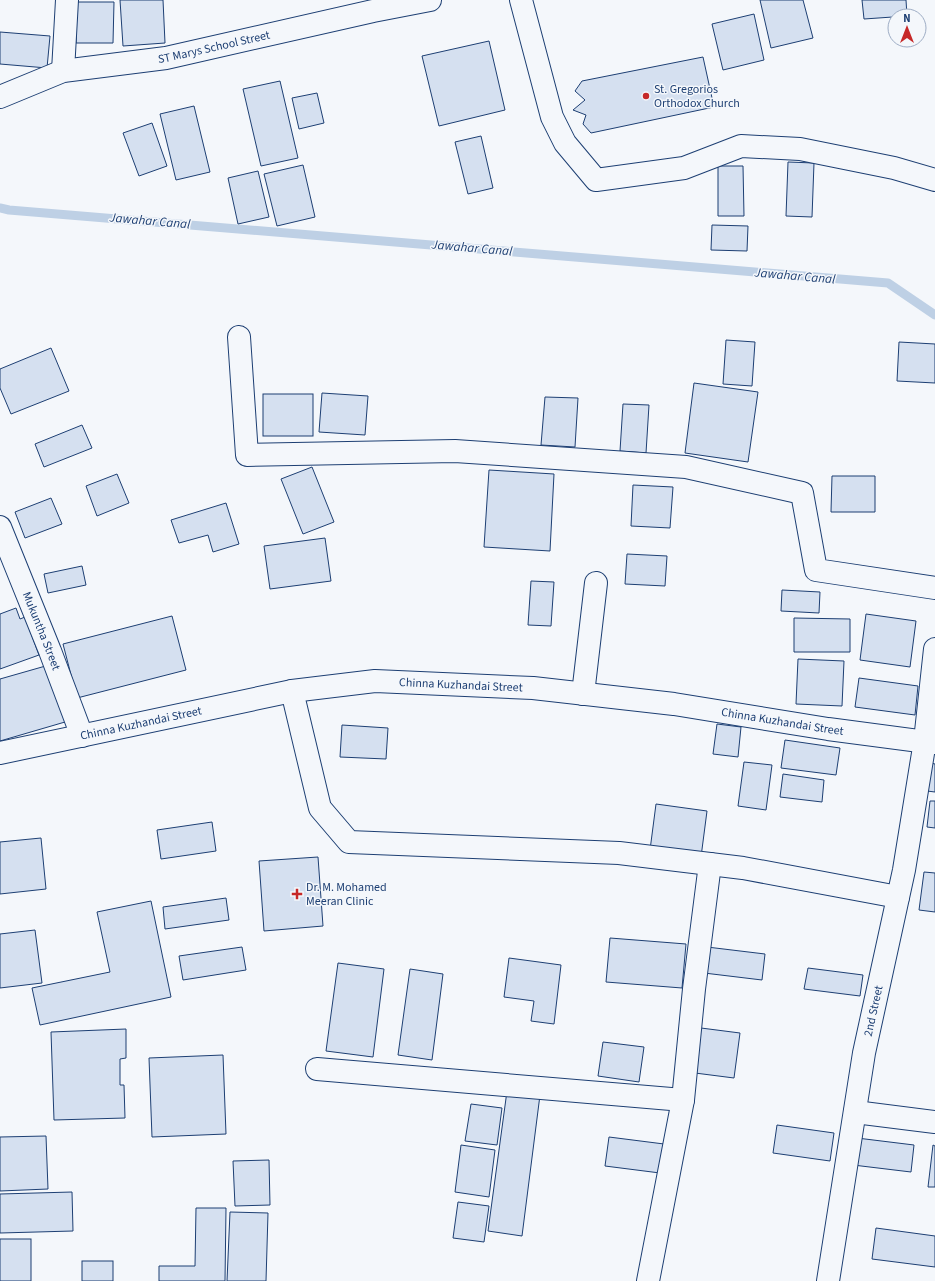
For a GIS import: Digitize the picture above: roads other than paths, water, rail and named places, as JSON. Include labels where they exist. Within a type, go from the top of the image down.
[{"type":"street","points":[[63,71],[67,0]]},
{"type":"street","name":"ST Marys School Street","points":[[0,97],[63,71],[166,58],[373,11],[430,0]]},
{"type":"street","points":[[521,0],[552,117],[565,143],[596,180],[684,168],[741,146],[800,149],[894,168],[935,180]]},
{"type":"street","points":[[239,337],[247,455],[455,451],[686,467],[802,492],[816,570],[935,588]]},
{"type":"street","name":"Mukuntha Street","points":[[0,527],[50,651],[82,736]]},
{"type":"street","points":[[583,694],[596,583]]},
{"type":"street","name":"2nd Street","points":[[828,1281],[864,1053],[930,742],[935,649]]},
{"type":"street","name":"Chinna Kuzhandai Street","points":[[0,753],[292,691],[375,681],[533,688],[674,704],[828,729],[930,742]]},
{"type":"street","points":[[292,691],[320,808],[349,842],[619,854],[743,868],[898,897]]},
{"type":"street","points":[[648,1281],[683,1100],[694,989],[710,864]]},
{"type":"street","points":[[317,1069],[683,1100]]},
{"type":"street","points":[[855,1112],[935,1122]]},
{"type":"waterway","name":"Jawahar Canal","points":[[0,208],[9,210],[888,283],[935,315]]},
{"type":"place","name":"St. Gregorios Orthodox Church","points":[[646,96]]},
{"type":"place","name":"Dr. M. Mohamed Meeran Clinic","points":[[297,894]]}]
